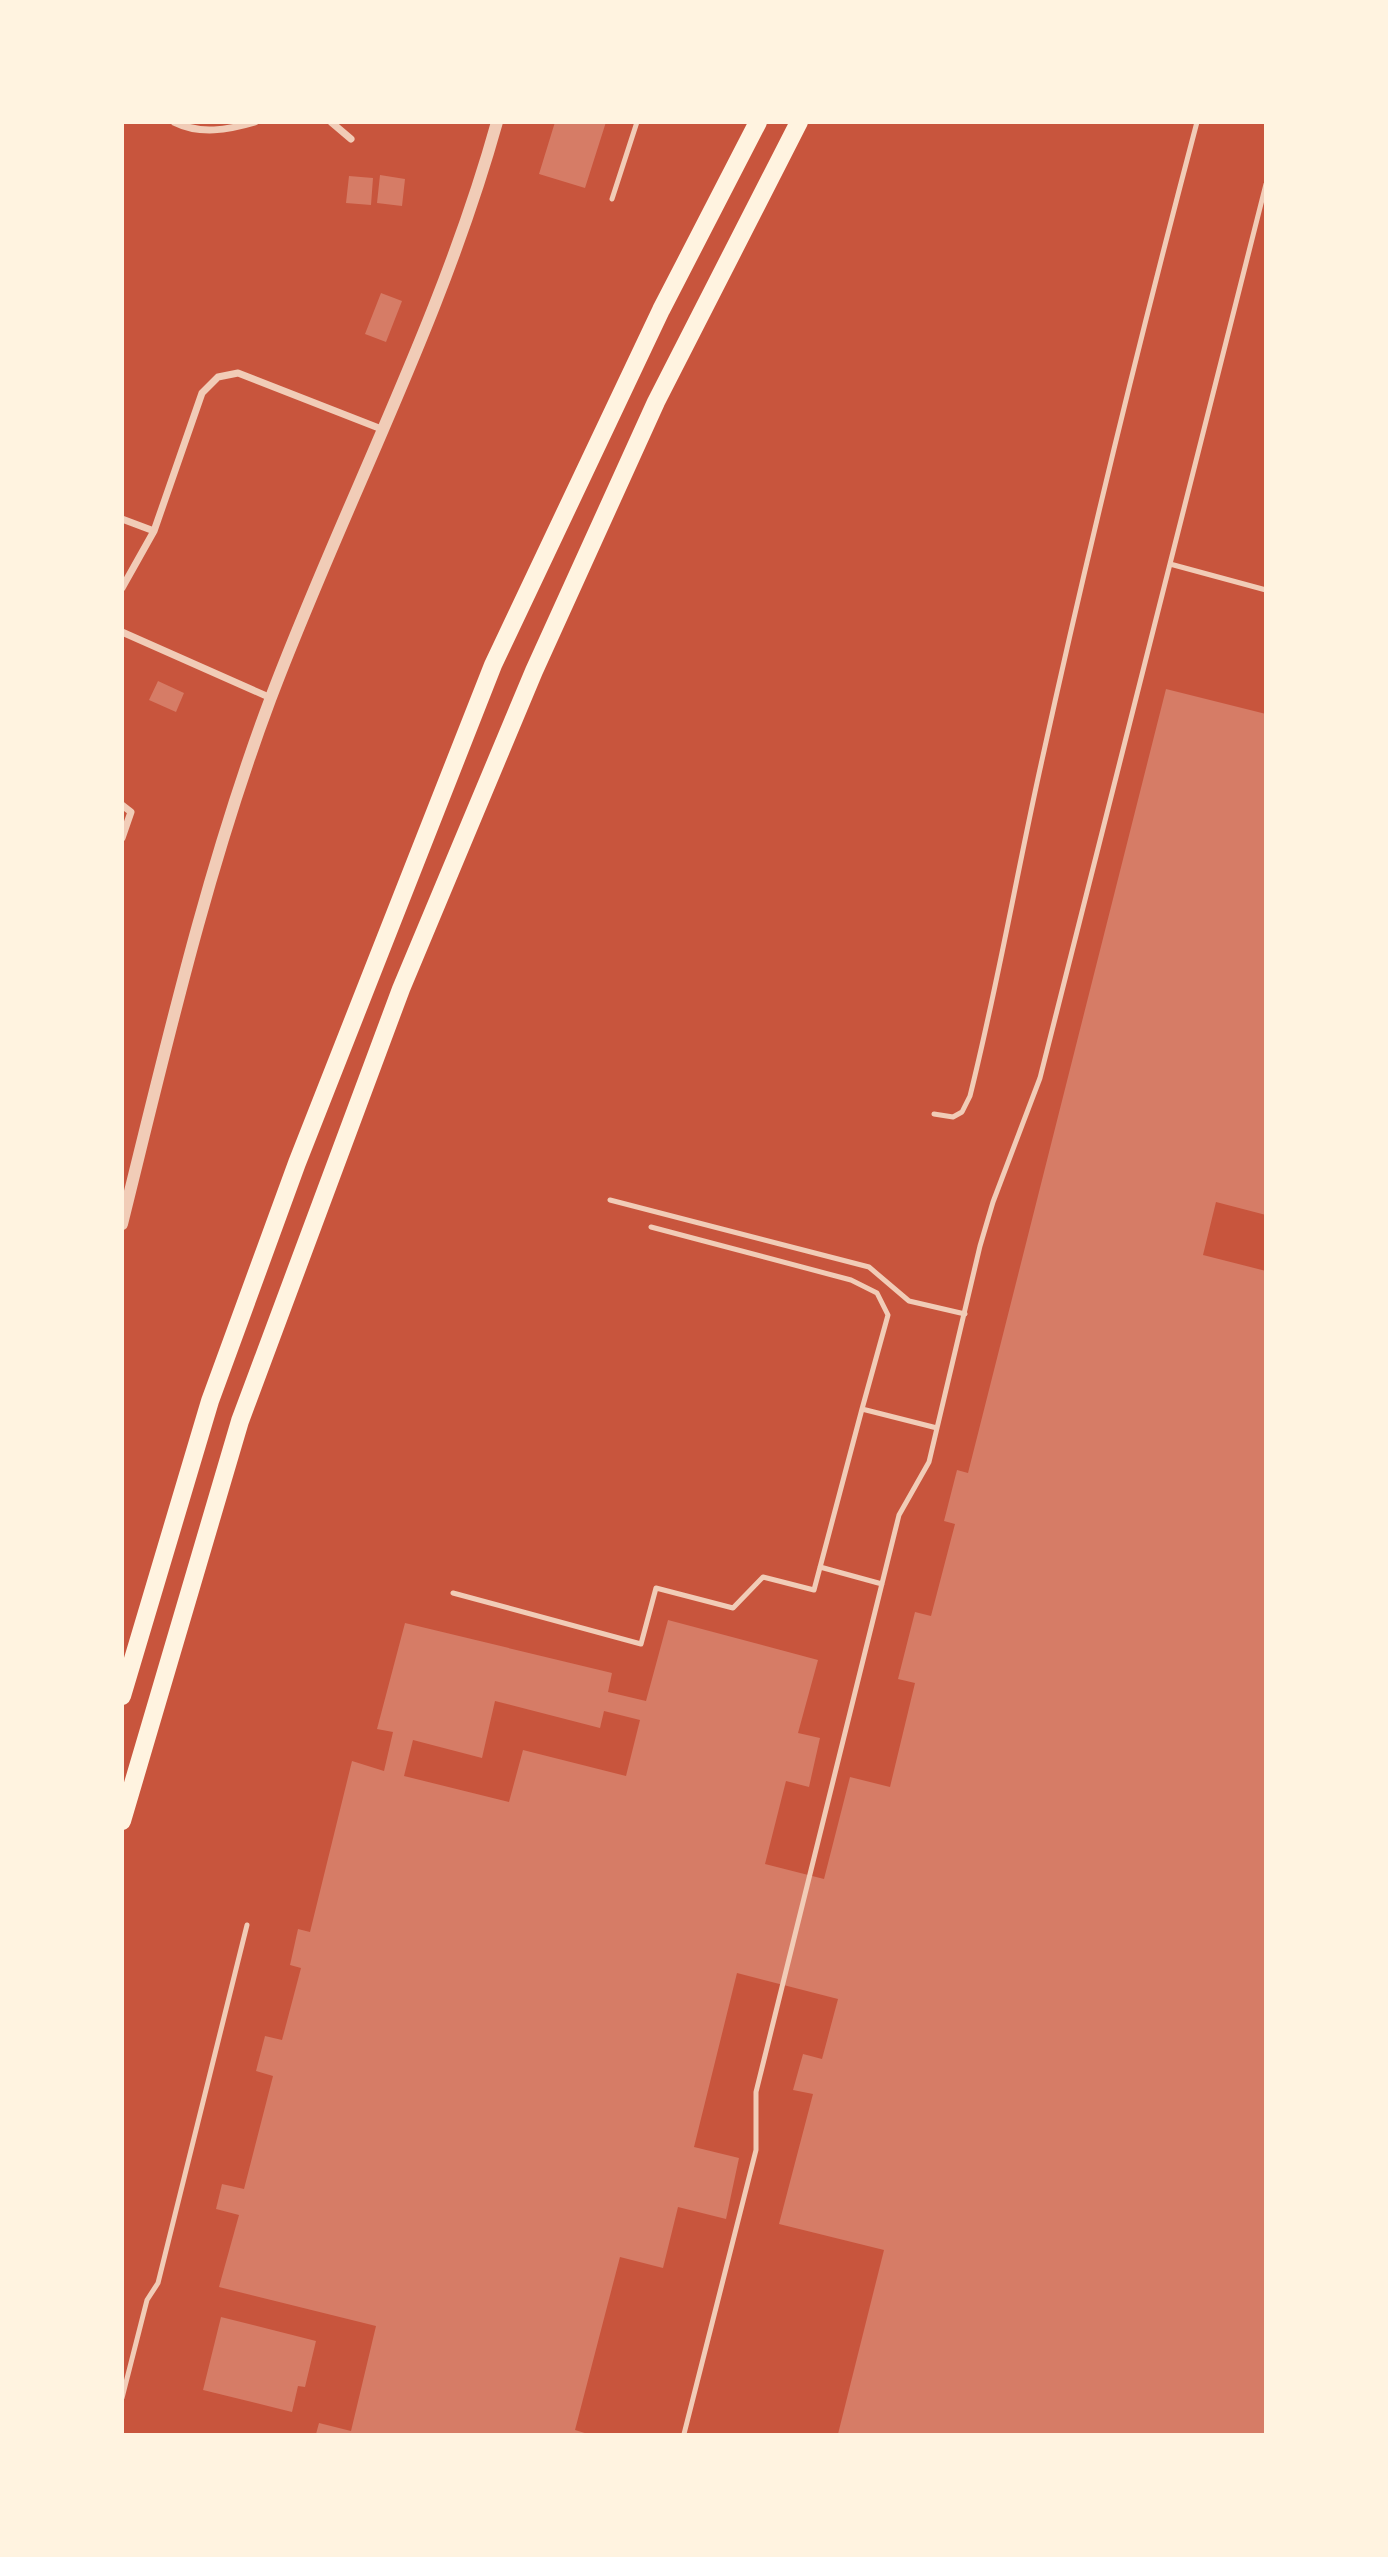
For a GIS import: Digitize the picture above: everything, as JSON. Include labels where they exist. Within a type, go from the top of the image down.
[{"type":"highway","points":[[122,1696],[210,1401],[302,1150],[493,665],[661,310],[758,122]]},
{"type":"highway","points":[[122,1821],[240,1421],[401,989],[534,671],[656,402],[799,122]]},
{"type":"street","points":[[174,122],[185,128],[215,131],[255,122]]},
{"type":"street","points":[[331,122],[351,139]]},
{"type":"street","points":[[122,1224],[204,896],[271,698],[439,299],[498,122]]},
{"type":"street","points":[[122,588],[154,531],[202,393],[218,377],[238,373],[384,430]]},
{"type":"street","points":[[122,519],[154,531]]},
{"type":"street","points":[[122,632],[271,698]]},
{"type":"street","points":[[122,805],[131,812],[122,838]]},
{"type":"lane","points":[[612,199],[637,122]]},
{"type":"lane","points":[[934,1114],[953,1117],[962,1112],[970,1096],[998,986],[1033,800],[1079,592],[1197,122]]},
{"type":"lane","points":[[684,2434],[757,2150],[756,2092],[899,1515],[929,1462],[993,1202],[1040,1078],[1265,184]]},
{"type":"lane","points":[[1170,564],[1265,590]]},
{"type":"lane","points":[[610,1200],[869,1267],[909,1301],[965,1314]]},
{"type":"lane","points":[[453,1593],[641,1644],[656,1588],[733,1608],[763,1577],[814,1590],[888,1315],[877,1293],[851,1280],[651,1227]]},
{"type":"lane","points":[[862,1409],[937,1428]]},
{"type":"lane","points":[[821,1567],[882,1584]]},
{"type":"lane","points":[[122,2398],[147,2300],[158,2283],[247,1925]]},
{"type":"building","points":[[555,122],[606,122],[585,188],[539,174]]},
{"type":"building","points":[[380,175],[405,179],[402,206],[377,203]]},
{"type":"building","points":[[349,176],[373,178],[371,205],[346,203]]},
{"type":"building","points":[[381,293],[402,301],[386,342],[365,334]]},
{"type":"building","points":[[158,681],[184,693],[176,712],[149,700]]},
{"type":"building","points":[[1166,689],[1266,714],[1266,1215],[1216,1202],[1203,1255],[1266,1271],[1266,2434],[838,2434],[884,2250],[779,2224],[813,2094],[793,2090],[803,2054],[822,2059],[838,1999],[737,1973],[694,2147],[739,2158],[726,2219],[678,2207],[663,2268],[620,2257],[575,2430],[588,2434],[316,2434],[319,2423],[351,2431],[376,2326],[219,2287],[239,2215],[216,2209],[222,2184],[244,2189],[273,2076],[256,2071],[265,2036],[282,2040],[301,1968],[290,1965],[298,1929],[310,1932],[352,1761],[384,1771],[393,1732],[377,1729],[405,1623],[612,1673],[608,1692],[646,1701],[668,1620],[818,1660],[798,1733],[820,1738],[809,1787],[786,1781],[765,1864],[824,1879],[850,1777],[890,1787],[915,1683],[898,1679],[915,1612],[931,1616],[955,1524],[944,1521],[957,1470],[968,1473]],"holes":[[[495,1701],[600,1728],[604,1711],[640,1720],[626,1776],[523,1750],[509,1802],[404,1776],[413,1740],[482,1758]]]},
{"type":"building","points":[[221,2317],[316,2341],[305,2387],[298,2386],[292,2412],[203,2390]]}]
